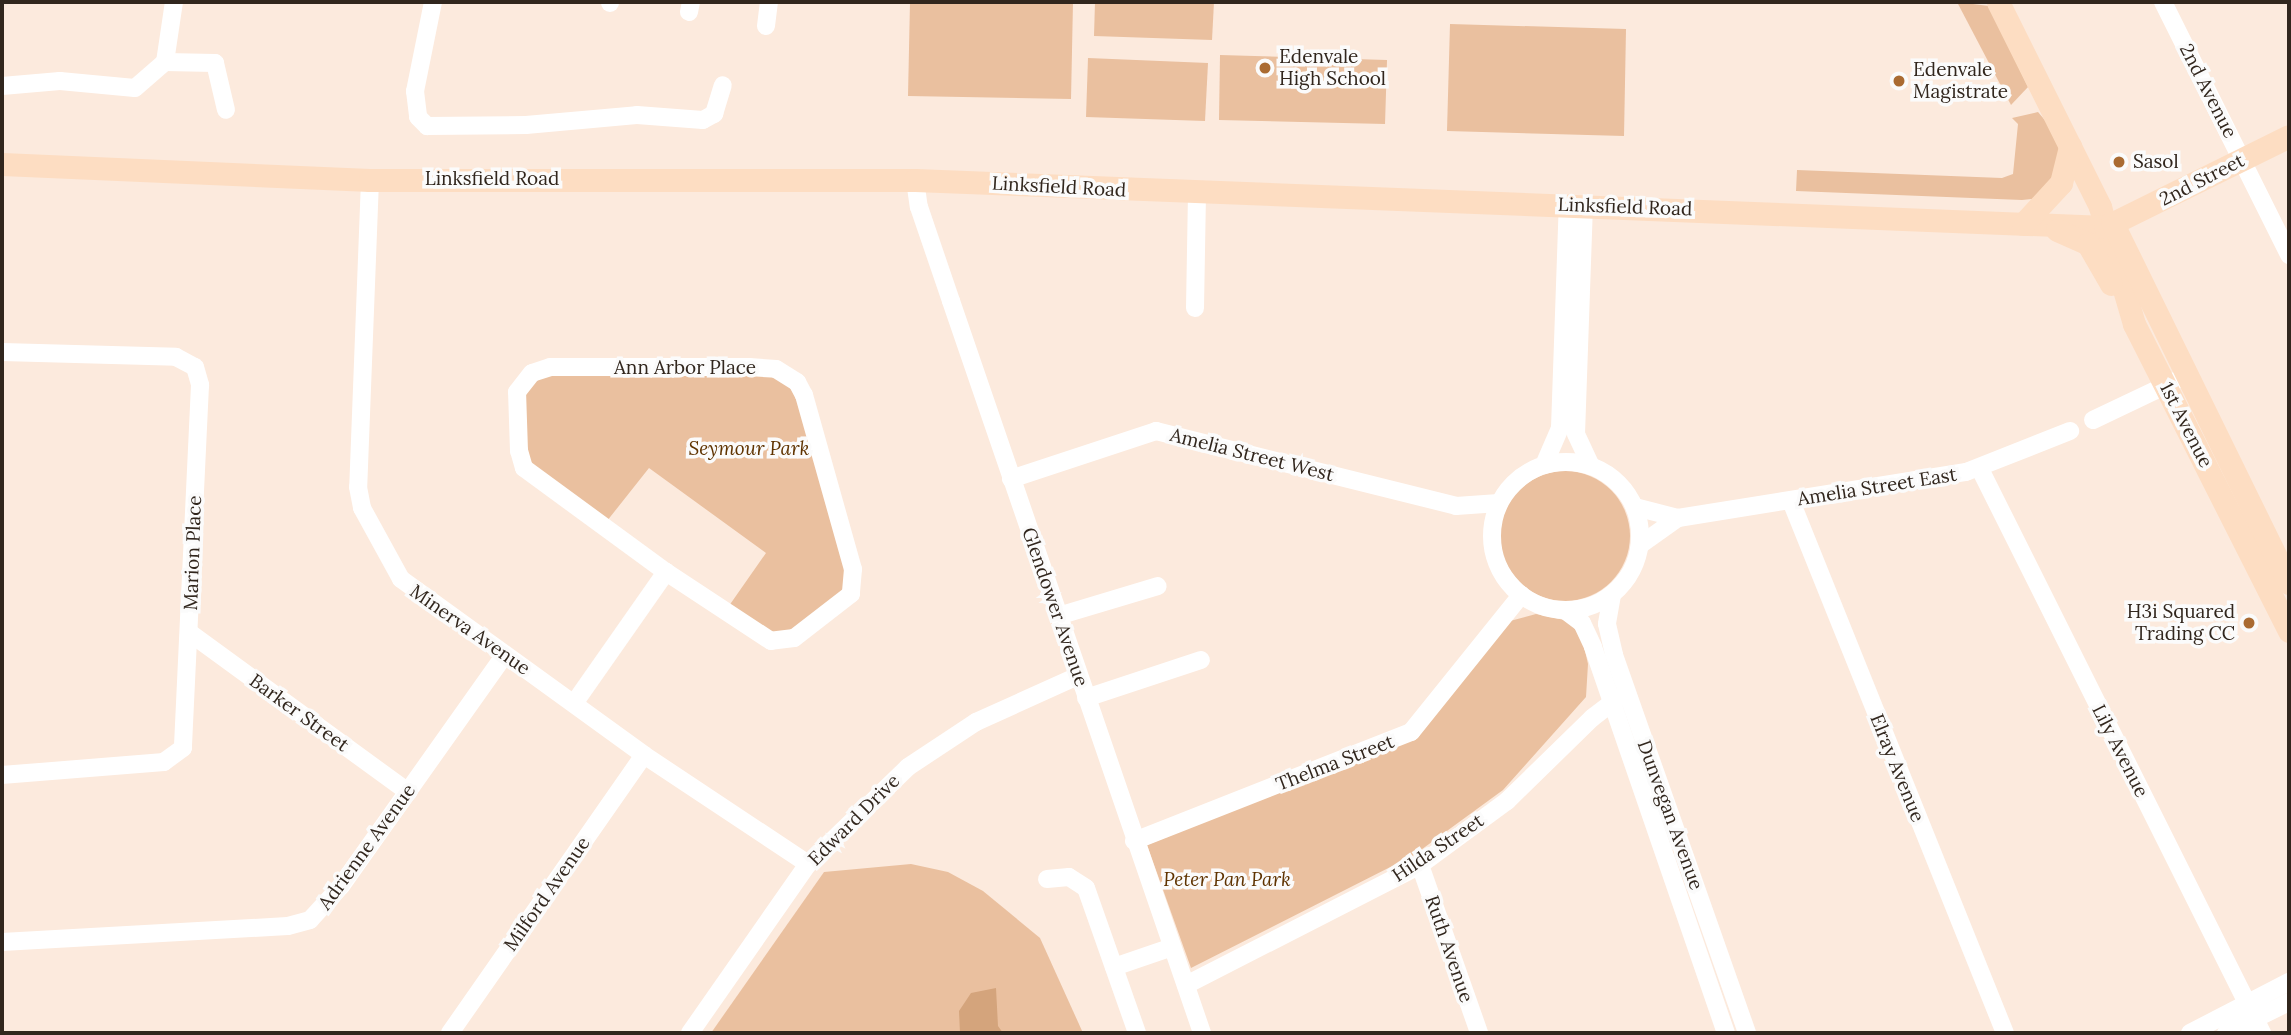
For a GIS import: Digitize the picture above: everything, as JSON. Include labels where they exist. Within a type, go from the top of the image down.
[{"type":"main road","name":"1st Avenue","points":[[1998,2],[2107,221],[2175,380],[2277,574],[2289,631]]},
{"type":"main road","name":"2nd Street","points":[[2107,221],[2289,136]]},
{"type":"main road","points":[[2070,145],[2061,183],[2030,224],[2088,244],[2127,307]]},
{"type":"main road","name":"Linksfield Road","points":[[2,164],[370,180],[915,180],[1197,194],[1576,204],[2030,224],[2107,221]]},
{"type":"main road","name":"1st Avenue","points":[[2107,221],[2127,307],[2175,380]]},
{"type":"street","points":[[2,86],[60,81],[129,90],[142,85],[166,62],[174,2]]},
{"type":"street","points":[[433,2],[414,98],[418,117],[427,126],[526,125],[637,115],[703,120],[714,114],[723,85]]},
{"type":"street","points":[[766,26],[769,2]]},
{"type":"street","name":"2nd Avenue","points":[[2163,2],[2289,255]]},
{"type":"street","points":[[166,62],[215,63],[226,110]]},
{"type":"street","name":"Minerva Avenue","points":[[370,180],[358,487],[362,508],[406,585],[504,656],[575,702],[644,755],[808,864]]},
{"type":"street","name":"Glendower Avenue","points":[[915,180],[919,207],[1202,1033]]},
{"type":"street","points":[[1195,309],[1197,194]]},
{"type":"street","points":[[1576,204],[1572,337],[1576,434],[1591,466]]},
{"type":"street","points":[[1544,465],[1559,434],[1572,337]]},
{"type":"street","name":"Marion Place","points":[[2,352],[176,357],[195,367],[200,385],[187,733],[176,756],[164,762],[2,775]]},
{"type":"street","name":"Ann Arbor Place","points":[[550,367],[749,367],[776,369],[797,382],[804,395],[853,569],[851,594],[794,638],[771,640],[666,572],[524,468],[519,451],[517,392],[531,373],[550,367]]},
{"type":"street","points":[[2093,420],[2175,380]]},
{"type":"street","name":"Amelia Street West","points":[[1011,479],[1156,431],[1456,506],[1499,503]]},
{"type":"street","name":"Amelia Street East","points":[[1635,507],[1678,518],[1980,469],[2070,431]]},
{"type":"street","points":[[1572,462],[1591,466],[1623,488],[1635,507],[1640,545],[1634,568],[1612,595],[1588,607],[1566,611],[1543,607],[1521,595],[1496,562],[1491,536],[1499,503],[1517,480],[1544,465],[1572,462]]},
{"type":"street","name":"Lily Avenue","points":[[1980,469],[2255,1019]]},
{"type":"street","name":"Elray Avenue","points":[[1791,501],[2005,1033]]},
{"type":"street","name":"Amelia Street West","points":[[1456,506],[1491,536]]},
{"type":"street","name":"Amelia Street East","points":[[1640,545],[1678,518]]},
{"type":"street","points":[[575,702],[666,572]]},
{"type":"street","points":[[1058,615],[1158,586]]},
{"type":"street","name":"Thelma Street","points":[[1134,841],[1411,732],[1521,595]]},
{"type":"street","name":"Dunvegan Avenue","points":[[1612,595],[1608,633],[1619,697],[1668,868],[1726,1033]]},
{"type":"street","name":"Dunvegan Avenue","points":[[1566,611],[1585,628],[1619,697],[1686,862],[1747,1033]]},
{"type":"street","name":"Barker Street","points":[[190,633],[408,792]]},
{"type":"street","name":"Adrienne Avenue","points":[[2,942],[288,926],[310,920],[323,911],[504,656]]},
{"type":"street","points":[[1086,698],[1201,660]]},
{"type":"street","name":"Edward Drive","points":[[690,1033],[808,864],[926,752],[976,722],[1078,676]]},
{"type":"street","name":"Hilda Street","points":[[1186,985],[1420,865],[1507,801],[1619,697]]},
{"type":"street","name":"Milford Avenue","points":[[450,1033],[644,755]]},
{"type":"street","points":[[1668,868],[1686,862]]},
{"type":"street","name":"Ruth Avenue","points":[[1420,865],[1479,1033]]},
{"type":"street","points":[[1047,879],[1069,877],[1083,884],[1137,1033]]},
{"type":"street","points":[[1114,967],[1172,947]]},
{"type":"street","points":[[1698,953],[1716,947]]},
{"type":"street","points":[[2190,1033],[2255,1019],[2289,982]]},
{"type":"street","points":[[2226,1033],[2289,1002]]},
{"type":"green space","points":[[910,2],[1073,2],[1071,99],[908,96]]},
{"type":"green space","points":[[1095,2],[1214,2],[1212,40],[1094,36]]},
{"type":"green space","points":[[1957,2],[1989,6],[2028,87],[2011,105]]},
{"type":"green space","points":[[1450,24],[1626,29],[1624,136],[1447,131]]},
{"type":"green space","points":[[1220,55],[1387,60],[1385,124],[1219,120]]},
{"type":"green space","points":[[1088,58],[1208,63],[1205,121],[1086,117]]},
{"type":"green space","points":[[2038,112],[2064,143],[2049,197],[2022,200],[1796,191],[1797,170],[2002,178],[2013,174],[2018,124],[2012,118]]},
{"type":"green space","name":"Seymour Park","points":[[543,371],[786,376],[813,396],[859,570],[845,605],[794,643],[724,613],[766,553],[649,468],[607,521],[528,466],[524,384]]},
{"type":"green space","points":[[1565,471],[1590,476],[1611,490],[1625,511],[1630,536],[1625,561],[1611,582],[1590,596],[1565,601],[1540,596],[1519,582],[1505,561],[1500,536],[1505,511],[1519,490],[1540,476]]},
{"type":"green space","name":"Peter Pan Park","points":[[1536,614],[1569,621],[1581,633],[1588,664],[1586,697],[1503,790],[1414,855],[1191,968],[1147,845],[1413,737],[1510,621]]},
{"type":"green space","points":[[911,864],[948,872],[983,891],[1040,938],[1083,1033],[711,1033],[824,872]]},
{"type":"shaded area","points":[[996,988],[998,1026],[1003,1033],[960,1033],[959,1011],[971,993]]},
{"type":"place","name":"Edenvale High School","points":[[1265,68]]},
{"type":"place","name":"Edenvale Magistrate","points":[[1899,81]]},
{"type":"place","name":"Sasol","points":[[2119,162]]},
{"type":"place","name":"H3i Squared Trading CC","points":[[2249,623]]}]
